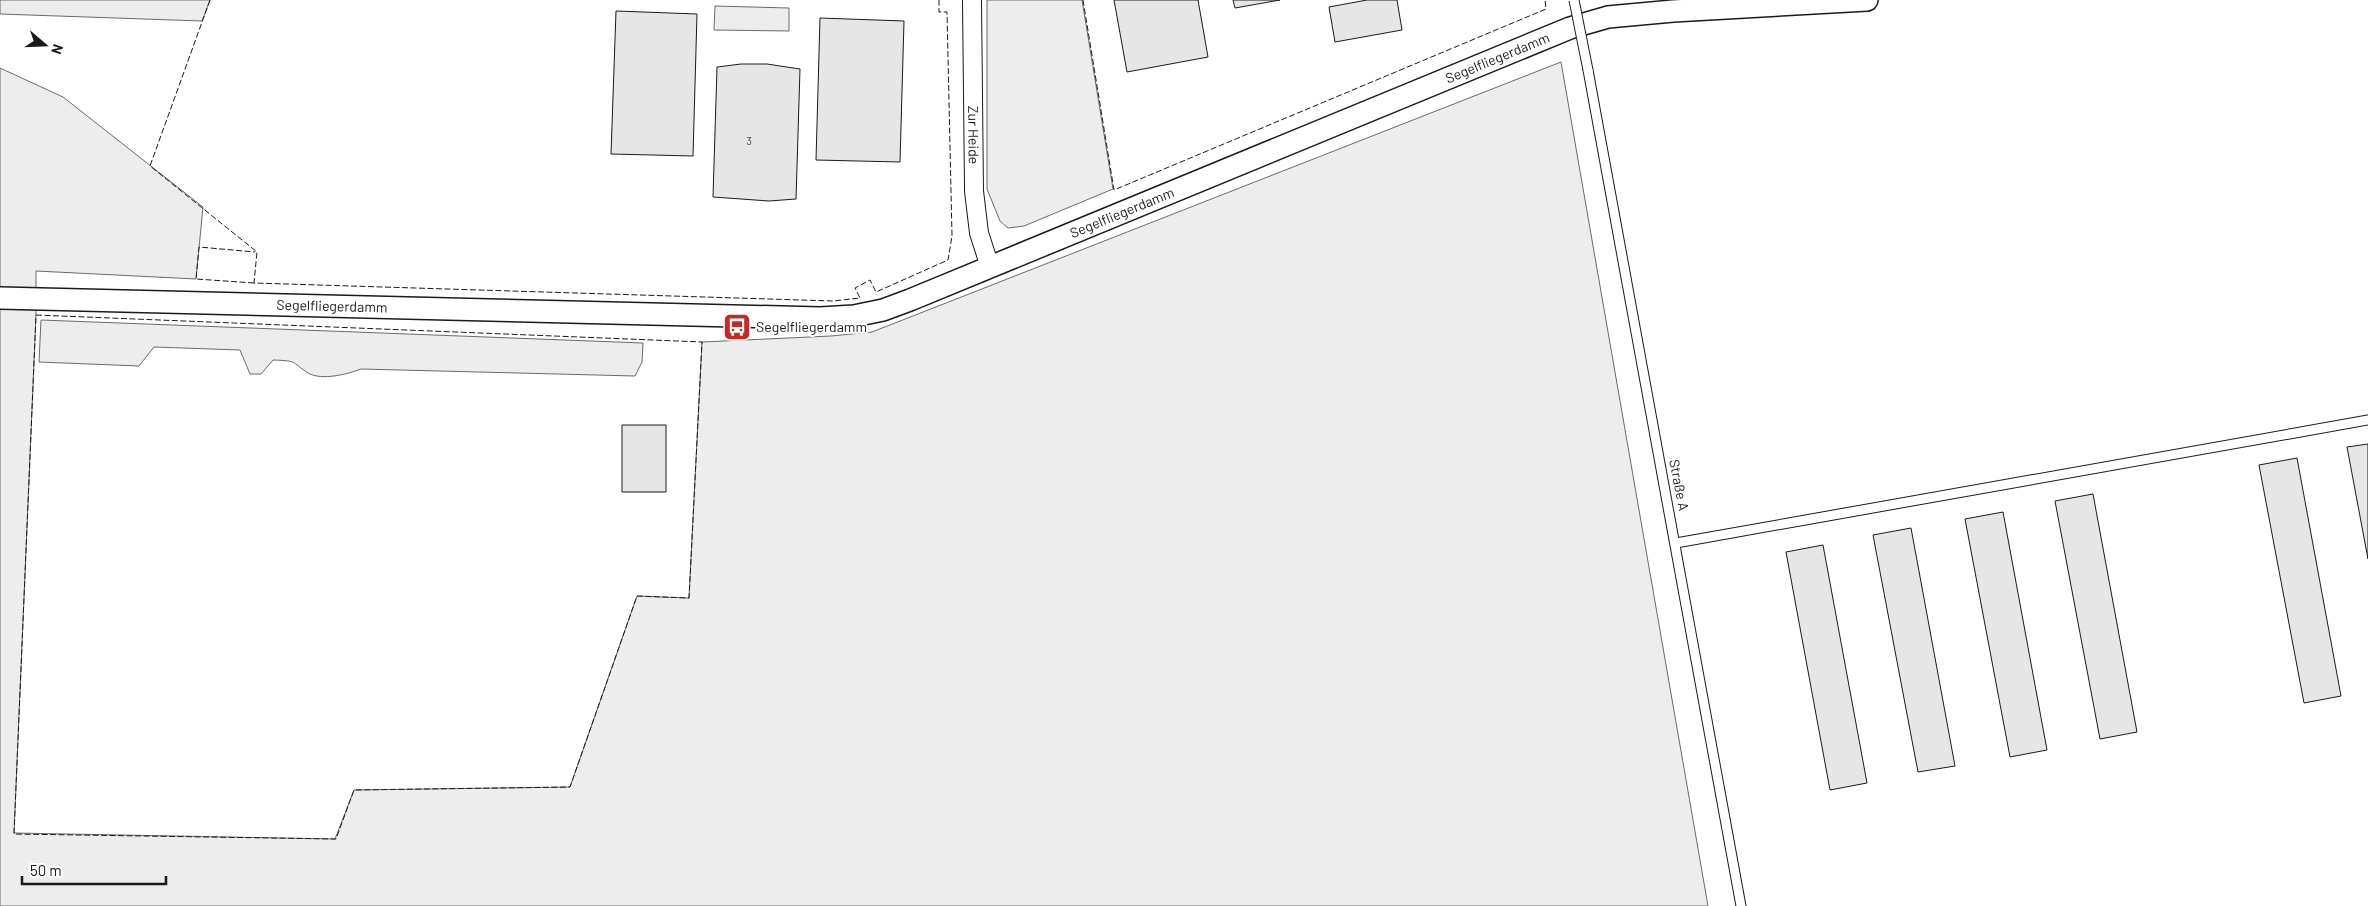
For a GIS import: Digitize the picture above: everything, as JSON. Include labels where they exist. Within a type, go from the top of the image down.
[{"type":"street","name":"Zur Heide","points":[[972,0],[974,191],[979,233],[990,267]]},
{"type":"street","name":"Segelfliegerdamm","points":[[0,298],[820,318],[854,316],[883,310],[1345,119],[1577,26],[1608,17],[1673,11],[1867,0]]},
{"type":"lane","name":"Straße A","points":[[1574,0],[1676,543],[1741,906]]},
{"type":"lane","points":[[1676,543],[2368,420]]},
{"type":"shaded area","points":[[0,0],[210,0],[202,21],[0,14]]},
{"type":"shaded area","points":[[987,0],[1082,0],[1113,189],[1024,226],[1008,228],[1000,221],[987,189]]},
{"type":"shaded area","points":[[715,6],[789,8],[789,31],[714,30]]},
{"type":"shaded area","points":[[1561,62],[1708,906],[0,906],[0,68],[63,97],[203,207],[196,279],[36,271],[36,315],[14,833],[335,839],[354,790],[570,787],[637,596],[689,598],[702,342],[831,336],[872,332]]},
{"type":"shaded area","points":[[41,320],[643,343],[642,362],[635,376],[361,369],[327,377],[308,373],[290,361],[273,360],[261,374],[250,374],[240,350],[154,347],[139,366],[39,362]]},
{"type":"building","points":[[1114,0],[1198,0],[1208,57],[1127,72]]},
{"type":"building","points":[[1233,0],[1280,0],[1235,8]]},
{"type":"building","points":[[1367,0],[1397,0],[1402,30],[1335,42],[1329,7]]},
{"type":"building","points":[[616,11],[697,14],[693,156],[611,154]]},
{"type":"building","points":[[820,18],[904,21],[900,162],[816,160]]},
{"type":"building","points":[[741,64],[767,64],[800,69],[796,199],[769,201],[713,197],[717,67]]},
{"type":"building","points":[[622,425],[666,425],[666,492],[622,492]]},
{"type":"building","points":[[2368,444],[2368,559],[2347,447]]},
{"type":"building","points":[[2297,458],[2341,696],[2304,703],[2259,465]]},
{"type":"building","points":[[2093,494],[2137,732],[2100,739],[2055,501]]},
{"type":"building","points":[[2003,512],[2047,750],[2010,757],[1965,519]]},
{"type":"building","points":[[1911,528],[1955,766],[1918,772],[1873,535]]},
{"type":"building","points":[[1823,545],[1867,783],[1830,790],[1786,552]]},
{"type":"fence","points":[[210,0],[150,166],[257,252],[254,283],[833,301],[860,298],[855,288],[870,280],[876,292],[948,260],[952,236],[947,12],[939,12],[939,0]]},
{"type":"fence","points":[[1083,0],[1114,190],[1546,9],[1545,0]]},
{"type":"fence","points":[[254,283],[196,279],[199,247],[255,252]]},
{"type":"fence","points":[[36,315],[702,342],[689,598],[637,596],[570,787],[354,790],[336,839],[14,834],[36,315]]},
{"type":"place","name":"Segelfliegerdamm","points":[[737,327]]}]
